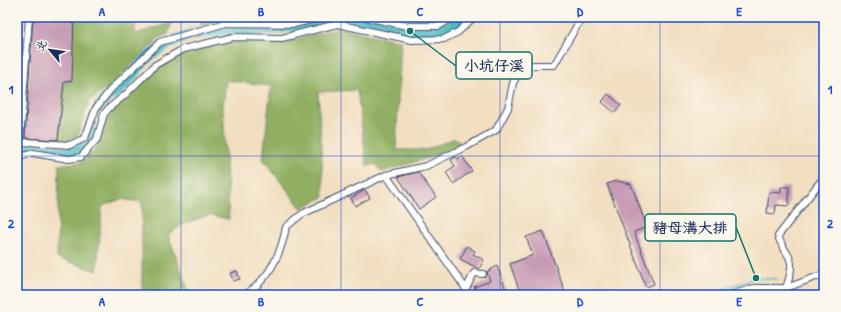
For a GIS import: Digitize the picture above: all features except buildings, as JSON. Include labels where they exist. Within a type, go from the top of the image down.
[{"type":"street","points":[[29,17],[18,143],[70,145],[85,138],[96,108],[111,89],[160,42],[226,23],[254,20],[294,24],[324,17]]},
{"type":"street","points":[[364,17],[407,26],[439,26],[454,17]]},
{"type":"street","points":[[17,158],[33,153],[69,159],[81,157],[97,139],[104,114],[109,108],[125,95],[155,65],[184,49],[233,37],[282,38],[337,24],[412,40],[444,39],[458,32],[474,17]]},
{"type":"street","points":[[245,295],[254,289],[267,275],[282,248],[286,227],[302,214],[386,175],[426,166],[466,147],[496,130],[508,108],[513,83],[519,72],[533,65],[554,65],[582,17]]},
{"type":"street","points":[[386,175],[466,289],[474,273],[483,274]]},
{"type":"street","points":[[786,288],[790,274],[790,259],[782,247],[778,236],[824,177]]},
{"type":"street","points":[[730,295],[755,288],[786,288],[824,274]]},
{"type":"green space","points":[[74,17],[135,17],[135,34],[172,23],[168,34],[159,38],[108,88],[89,101],[78,135],[67,142],[58,141],[64,82]]},
{"type":"green space","points":[[201,17],[251,17],[249,20],[224,20],[201,25]]},
{"type":"green space","points":[[339,28],[401,41],[396,150],[425,150],[455,138],[462,144],[428,158],[382,172],[375,164],[367,166],[357,90],[318,92],[324,197],[301,208],[263,159],[271,86],[226,80],[223,106],[229,219],[209,215],[181,225],[168,235],[190,295],[144,295],[142,287],[142,202],[121,199],[102,206],[97,271],[57,258],[59,165],[82,162],[95,149],[110,114],[156,70],[182,53],[231,41],[281,43]]},
{"type":"waterway","points":[[98,108],[104,101],[125,84],[141,64],[152,54],[168,44],[184,37],[216,31],[284,28],[308,24],[332,17]]},
{"type":"waterway","points":[[354,17],[396,28],[425,31],[452,25],[464,17]]},
{"type":"waterway","points":[[17,149],[38,147],[69,151],[78,148],[85,141],[91,128]]},
{"type":"waterway","points":[[708,295],[756,278],[777,279]]},
{"type":"place","name":"小坑仔溪","points":[[410,31]]},
{"type":"place","name":"豬母溝大排","points":[[756,278]]}]
